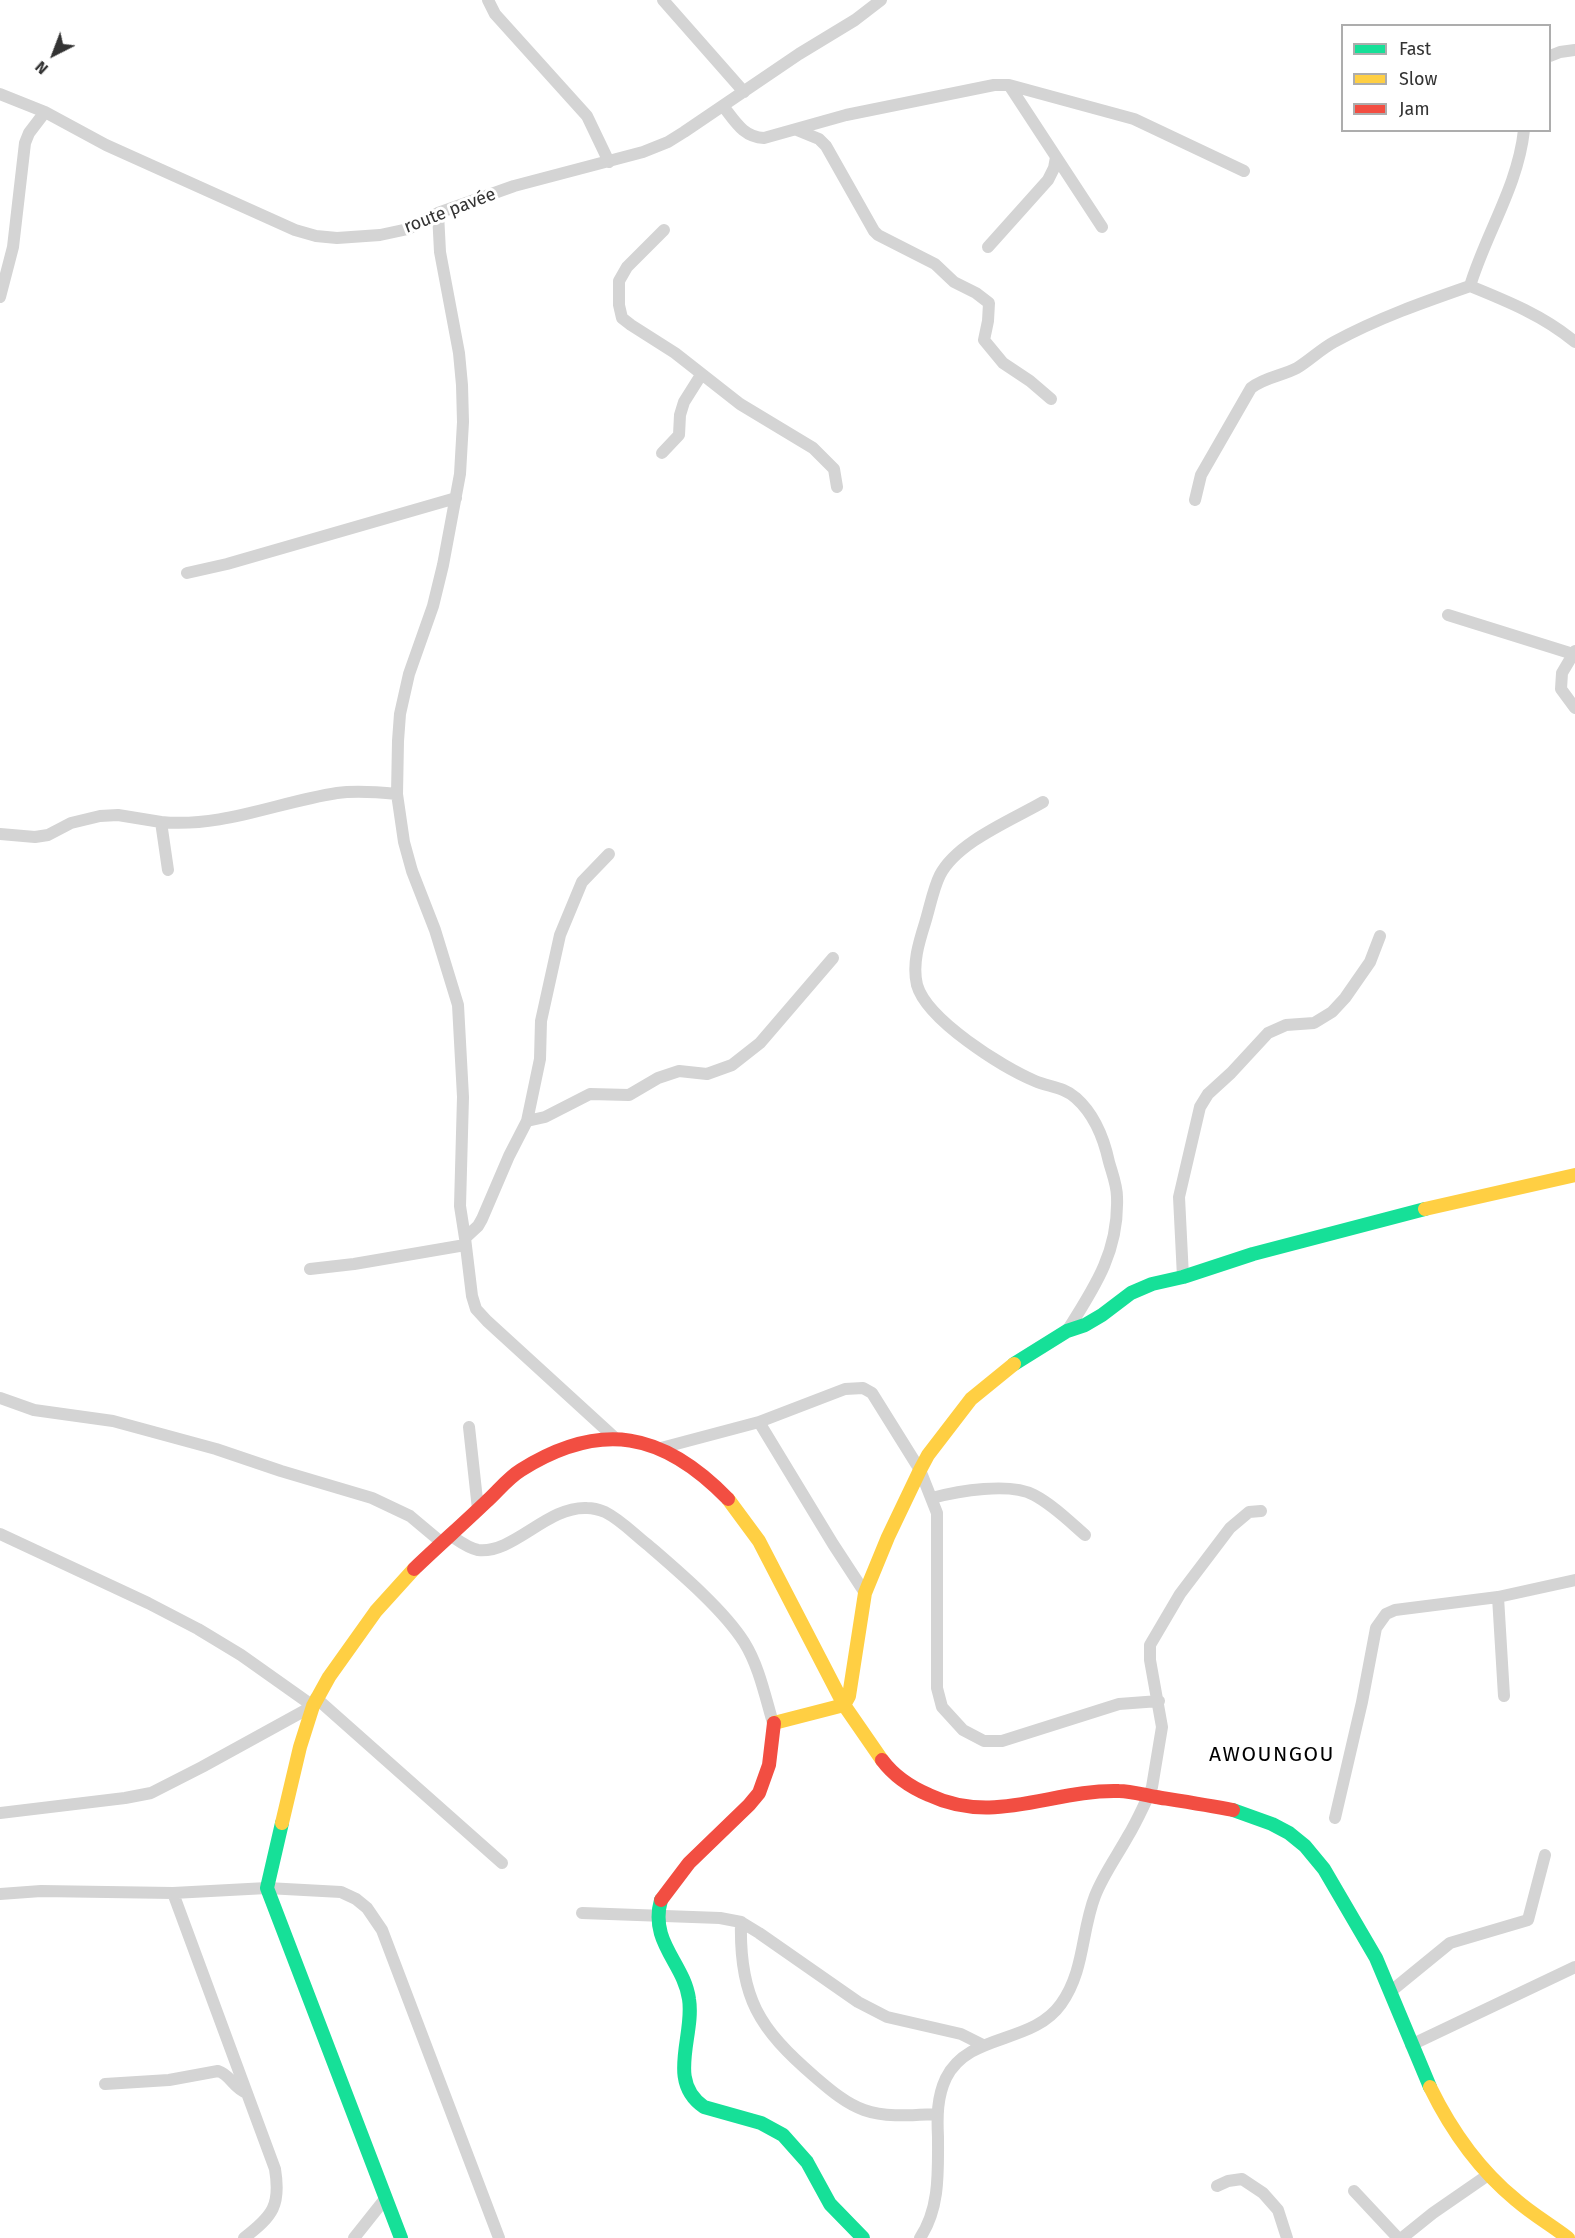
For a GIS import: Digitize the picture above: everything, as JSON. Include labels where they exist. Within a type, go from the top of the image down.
[{"type":"street","points":[[488,0],[495,14],[587,116],[609,162]]},
{"type":"street","points":[[663,0],[744,92]]},
{"type":"street","name":"route pavée","points":[[0,94],[45,112],[127,154],[295,231],[337,238],[380,235],[408,229],[438,213],[514,186],[609,162],[668,142],[799,54],[855,20],[880,0]]},
{"type":"street","points":[[1551,56],[1575,50]]},
{"type":"street","points":[[723,106],[743,131],[754,138],[774,137],[846,115],[994,85],[1009,85],[1134,118],[1244,171]]},
{"type":"street","points":[[1009,85],[1102,227]]},
{"type":"street","points":[[0,297],[13,248],[25,143],[29,133],[45,112]]},
{"type":"street","points":[[797,130],[819,139],[826,146],[878,235],[935,264],[954,282],[976,292],[989,303],[984,340],[1003,363],[1051,399]]},
{"type":"street","points":[[1470,285],[1506,197],[1521,154],[1524,132]]},
{"type":"street","points":[[988,247],[1048,180],[1056,157]]},
{"type":"street","points":[[438,213],[440,252],[459,353],[462,385],[463,422],[460,474],[443,566],[433,606],[409,674],[400,714],[397,794],[404,842],[412,871],[435,930],[458,1005],[463,1097],[460,1206],[472,1296],[476,1309],[615,1438]]},
{"type":"street","points":[[664,230],[627,267],[620,281],[619,305],[622,318],[675,353],[755,414],[813,448],[834,469],[837,487]]},
{"type":"street","points":[[1195,500],[1201,475],[1251,388],[1261,381],[1285,374],[1300,366],[1332,342],[1398,312],[1470,285],[1518,305],[1558,328],[1575,342]]},
{"type":"street","points":[[662,453],[679,435],[680,416],[684,402],[701,375]]},
{"type":"street","points":[[187,573],[227,564],[456,498]]},
{"type":"street","points":[[1448,615],[1574,652],[1562,673],[1561,689],[1575,708]]},
{"type":"street","points":[[0,834],[35,837],[48,835],[71,823],[100,816],[118,815],[161,822],[199,822],[240,816],[339,793],[368,791],[397,794]]},
{"type":"street","points":[[1043,802],[971,843],[950,860],[940,876],[915,964],[918,986],[939,1019],[1015,1071],[1036,1082],[1063,1089],[1076,1097],[1090,1114],[1106,1148],[1118,1195],[1112,1248],[1100,1279],[1067,1331]]},
{"type":"street","points":[[161,822],[168,870]]},
{"type":"street","points":[[310,1269],[354,1264],[465,1241],[478,1227],[527,1120],[540,1059],[541,1021],[560,935],[582,882],[609,854]]},
{"type":"street","points":[[1183,1278],[1179,1197],[1200,1107],[1208,1094],[1268,1033],[1286,1025],[1314,1023],[1332,1012],[1370,963],[1380,936]]},
{"type":"street","points":[[527,1120],[545,1117],[590,1094],[628,1095],[658,1078],[679,1071],[707,1074],[732,1065],[760,1042],[833,958]]},
{"type":"street","points":[[773,1723],[844,1705],[849,1696],[865,1593],[888,1537],[920,1470],[970,1399],[1023,1357],[1067,1331],[1085,1325],[1131,1293],[1152,1284],[1183,1278],[1253,1254],[1388,1218],[1575,1175]]},
{"type":"street","points":[[661,1448],[759,1422],[845,1389],[862,1388],[872,1393],[920,1470],[932,1498],[937,1521],[937,1688],[942,1707],[963,1730],[984,1741],[1002,1742],[1119,1704],[1159,1701]]},
{"type":"street","points":[[0,1398],[34,1410],[113,1421],[216,1449],[372,1498],[410,1516],[446,1539],[478,1550],[496,1548],[558,1513],[586,1508],[603,1512],[626,1526],[682,1574],[732,1626],[744,1642],[753,1659],[773,1723],[766,1779],[760,1792],[675,1880],[659,1904],[660,1939],[689,1997],[690,2012],[685,2039],[684,2072],[688,2090],[696,2102],[708,2110],[753,2119],[771,2126],[783,2135],[810,2166],[825,2197],[850,2227],[863,2238]]},
{"type":"street","points":[[759,1422],[865,1593]]},
{"type":"street","points":[[470,1427],[478,1509]]},
{"type":"street","points":[[401,2238],[267,1888],[300,1747],[314,1702],[329,1677],[376,1611],[403,1578],[519,1472],[538,1461],[583,1442],[615,1438],[638,1441],[661,1448],[685,1461],[708,1478],[732,1503],[759,1541],[844,1705],[865,1738],[889,1769],[911,1787],[943,1802],[984,1809],[1030,1804],[1091,1792],[1119,1791],[1242,1813],[1265,1821],[1296,1839],[1320,1863],[1365,1935],[1411,2045],[1446,2119],[1459,2139],[1488,2175],[1516,2200],[1568,2238]]},
{"type":"street","points":[[932,1498],[952,1492],[1009,1488],[1032,1493],[1053,1507],[1086,1535]]},
{"type":"street","points":[[920,2238],[929,2225],[935,2208],[938,2164],[937,2114],[939,2097],[945,2079],[955,2063],[967,2053],[983,2045],[1007,2039],[1050,2016],[1072,1986],[1083,1953],[1087,1924],[1095,1896],[1149,1796],[1162,1727],[1150,1660],[1150,1645],[1165,1617],[1234,1523],[1249,1512],[1261,1510]]},
{"type":"street","points":[[0,1534],[148,1603],[198,1629],[314,1702],[502,1863]]},
{"type":"street","points":[[1335,1818],[1362,1702],[1376,1628],[1386,1614],[1395,1610],[1498,1597],[1575,1580]]},
{"type":"street","points":[[1498,1597],[1504,1696]]},
{"type":"street","points":[[0,1813],[151,1793],[202,1767],[314,1702]]},
{"type":"street","points":[[1390,1992],[1450,1943],[1528,1920],[1545,1855]]},
{"type":"street","points":[[0,1894],[41,1891],[174,1893],[267,1888],[341,1892],[356,1899],[367,1908],[382,1930],[499,2238]]},
{"type":"street","points":[[174,1893],[275,2169],[277,2202],[270,2213],[244,2238]]},
{"type":"street","points":[[582,1914],[720,1918],[741,1922],[858,2002],[887,2017],[961,2034],[983,2045]]},
{"type":"street","points":[[741,1922],[740,1947],[744,1975],[753,2005],[761,2021],[789,2054],[849,2103],[864,2110],[882,2114],[937,2114]]},
{"type":"street","points":[[1411,2045],[1575,1967]]},
{"type":"street","points":[[105,2084],[169,2080],[218,2071],[226,2073],[237,2089],[247,2093]]},
{"type":"street","points":[[1354,2191],[1400,2238],[1488,2175]]},
{"type":"street","points":[[1217,2187],[1228,2181],[1242,2179],[1263,2193],[1278,2210],[1287,2238]]},
{"type":"street","points":[[354,2238],[385,2199]]},
{"type":"traffic: fast","points":[[1014,1364],[1067,1331],[1085,1325],[1102,1315],[1131,1293],[1152,1284],[1183,1277],[1253,1254],[1425,1209]]},
{"type":"traffic: fast","points":[[1233,1810],[1272,1824],[1289,1833],[1305,1846],[1324,1869],[1376,1958],[1430,2087]]},
{"type":"traffic: fast","points":[[282,1823],[267,1888],[401,2238]]},
{"type":"traffic: fast","points":[[661,1900],[659,1915],[663,1940],[681,1974],[689,1999],[689,2028],[684,2071],[686,2084],[693,2096],[704,2107],[761,2123],[783,2135],[807,2162],[830,2204],[863,2238]]},
{"type":"traffic: slow","points":[[1425,1209],[1575,1175]]},
{"type":"traffic: slow","points":[[774,1723],[844,1705],[849,1696],[865,1593],[888,1537],[920,1470],[928,1455],[971,1399],[1014,1364]]},
{"type":"traffic: slow","points":[[728,1499],[759,1541],[844,1705],[882,1760]]},
{"type":"traffic: slow","points":[[282,1823],[300,1747],[313,1706],[329,1677],[376,1611],[414,1569]]},
{"type":"traffic: slow","points":[[1430,2087],[1456,2133],[1489,2175],[1522,2205],[1568,2238]]},
{"type":"traffic: jam","points":[[414,1569],[516,1473],[550,1454],[578,1444],[605,1440],[630,1441],[655,1447],[679,1459],[704,1476],[728,1499]]},
{"type":"traffic: jam","points":[[661,1900],[689,1863],[759,1793],[769,1765],[774,1723]]},
{"type":"traffic: jam","points":[[882,1760],[909,1785],[953,1804],[1000,1807],[1071,1795],[1119,1791],[1233,1810]]},
{"type":"district","name":"AWOUNGOU","points":[[1272,1755]]}]
